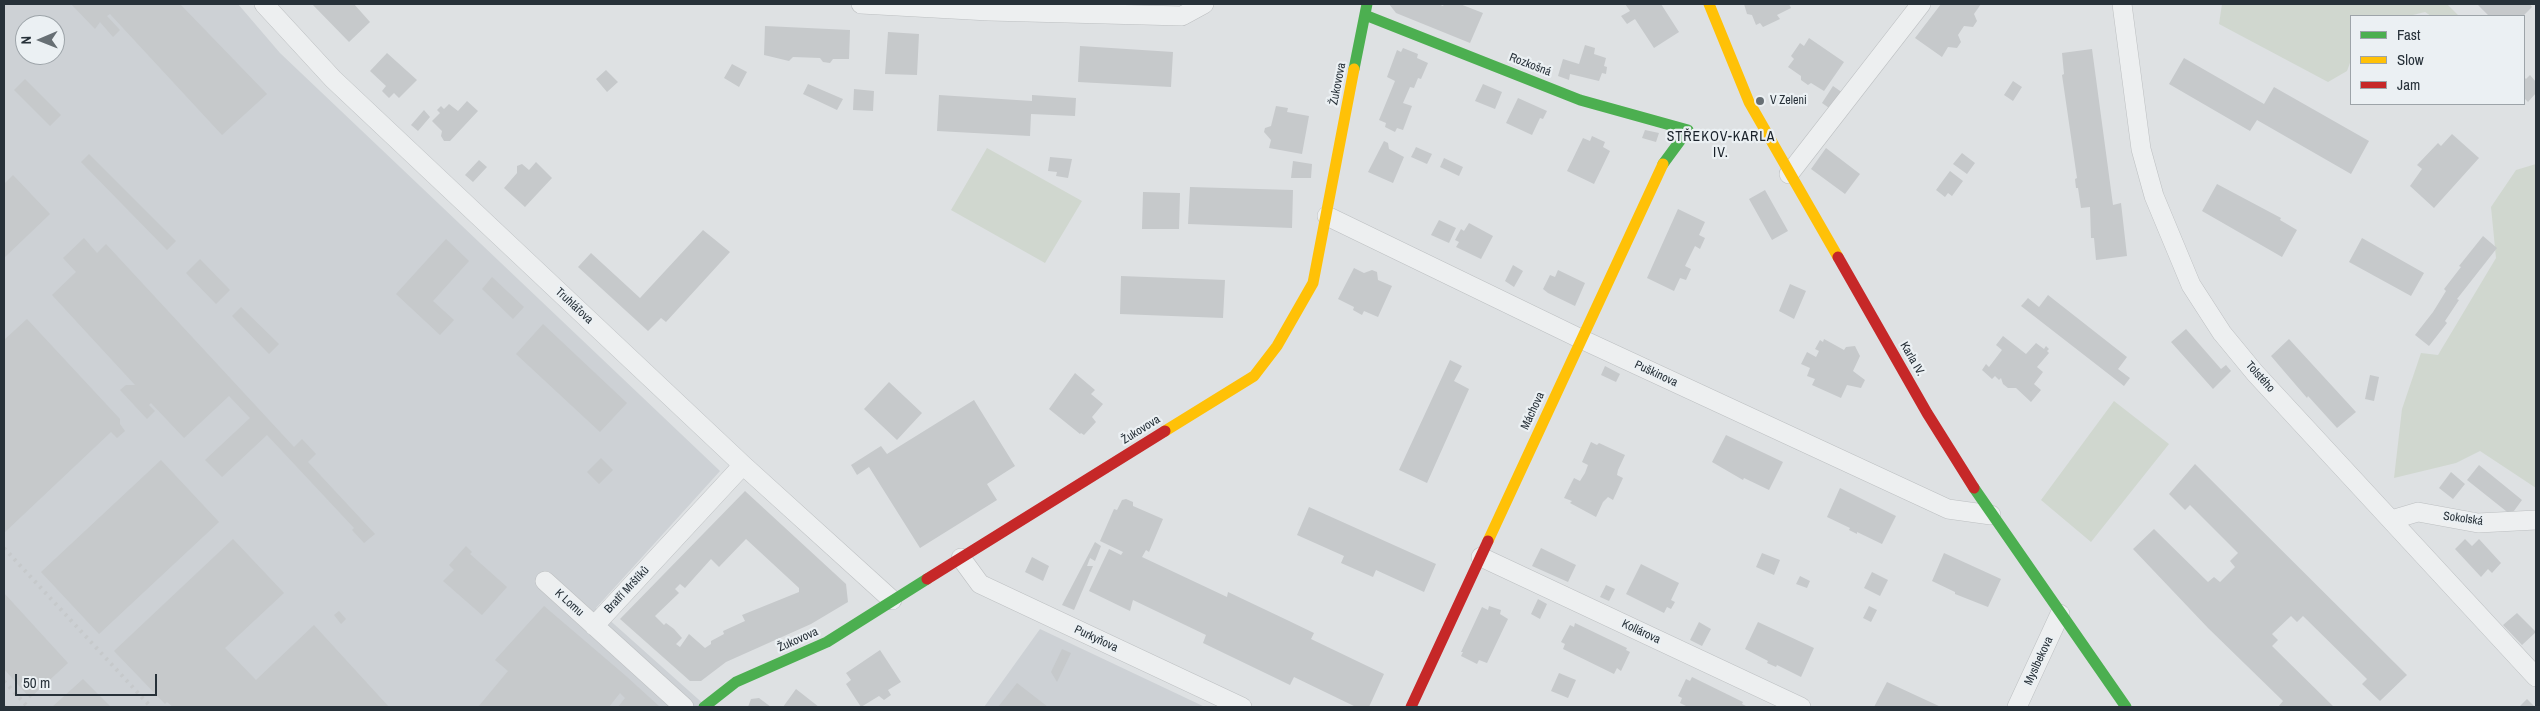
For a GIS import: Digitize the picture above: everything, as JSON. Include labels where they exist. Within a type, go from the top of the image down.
[{"type":"street","name":"Truhlářova","points":[[264,4],[340,86],[743,464],[892,600]]},
{"type":"street","points":[[861,4],[989,11],[1182,16],[1204,4]]},
{"type":"street","name":"Karla IV.","points":[[1709,4],[1749,102],[1927,412],[1991,515],[2126,707]]},
{"type":"street","points":[[1789,174],[1920,4]]},
{"type":"street","name":"Tolstého","points":[[2122,4],[2141,150],[2154,196],[2191,285],[2222,332],[2255,373],[2536,677]]},
{"type":"street","name":"Rozkošná","points":[[1366,10],[1580,100],[1688,130]]},
{"type":"street","name":"Žukovova","points":[[704,707],[736,682],[827,642],[1254,376],[1277,346],[1314,283],[1366,10]]},
{"type":"street","name":"Máchova","points":[[1411,707],[1660,168],[1688,130]]},
{"type":"street","name":"Puškinova","points":[[1327,216],[1581,338],[1948,509],[1991,515]]},
{"type":"street","name":"Bratří Mrštíků","points":[[594,626],[743,464]]},
{"type":"street","name":"Sokolská","points":[[2391,520],[2418,512],[2478,523],[2536,520]]},
{"type":"street","name":"Purkyňova","points":[[961,558],[980,584],[1242,707]]},
{"type":"street","name":"Kollárova","points":[[1481,558],[1801,707]]},
{"type":"street","name":"K Lomu","points":[[545,581],[594,626]]},
{"type":"street","name":"Myslbekova","points":[[2017,707],[2060,614]]},
{"type":"street","points":[[594,626],[684,707]]},
{"type":"shaded area","points":[[4,4],[238,4],[280,53],[720,471],[596,608],[707,707],[4,707]]},
{"type":"shaded area","points":[[2222,4],[2447,4],[2458,15],[2430,15],[2425,12],[2413,15],[2350,15],[2350,63],[2347,71],[2328,82],[2219,24]]},
{"type":"shaded area","points":[[987,148],[1082,201],[1045,263],[951,210]]},
{"type":"shaded area","points":[[2536,164],[2536,488],[2480,451],[2456,463],[2394,478],[2402,409],[2421,353],[2438,355],[2496,258],[2491,207],[2516,170]]},
{"type":"shaded area","points":[[2114,401],[2169,444],[2091,542],[2041,500]]},
{"type":"shaded area","points":[[1040,629],[1205,707],[984,707]]},
{"type":"building","points":[[71,4],[180,4],[267,94],[222,135],[110,14],[107,16],[120,30],[113,37],[100,22],[95,29]]},
{"type":"building","points":[[312,4],[354,4],[370,22],[349,42]]},
{"type":"building","points":[[1389,4],[1438,4],[1443,6],[1444,4],[1460,4],[1483,13],[1470,43],[1396,13]]},
{"type":"building","points":[[1625,4],[1661,4],[1679,32],[1654,48],[1635,19],[1627,24],[1621,16],[1630,11]]},
{"type":"building","points":[[1744,4],[1789,4],[1791,8],[1777,15],[1780,19],[1763,27],[1760,23],[1756,25],[1752,15],[1747,14]]},
{"type":"building","points":[[1941,4],[1981,4],[1974,14],[1977,21],[1973,27],[1964,26],[1958,35],[1961,42],[1957,48],[1948,47],[1942,57],[1915,38]]},
{"type":"building","points":[[2530,4],[2532,7],[2524,15],[2488,15],[2478,5]]},
{"type":"building","points":[[765,26],[850,30],[849,59],[833,59],[830,63],[823,62],[820,58],[793,57],[789,61],[764,55]]},
{"type":"building","points":[[888,32],[919,34],[917,75],[885,74]]},
{"type":"building","points":[[1809,38],[1844,62],[1824,91],[1811,83],[1808,85],[1801,80],[1801,76],[1788,67],[1794,59],[1791,56],[1800,43],[1804,46]]},
{"type":"building","points":[[1585,45],[1595,48],[1594,54],[1606,58],[1604,66],[1607,67],[1606,74],[1602,73],[1599,81],[1570,74],[1569,80],[1558,76],[1563,59],[1579,64]]},
{"type":"building","points":[[1080,46],[1173,52],[1171,87],[1078,82]]},
{"type":"building","points":[[1403,48],[1418,54],[1417,58],[1428,63],[1421,79],[1418,78],[1414,88],[1410,87],[1403,103],[1412,106],[1403,130],[1397,128],[1395,132],[1385,127],[1386,123],[1379,120],[1395,81],[1387,77],[1397,50],[1401,52]]},
{"type":"building","points":[[2092,49],[2113,205],[2121,203],[2127,256],[2096,260],[2094,238],[2091,238],[2090,207],[2081,208],[2078,188],[2076,188],[2075,179],[2077,178],[2062,75],[2064,74],[2062,53]]},
{"type":"building","points":[[387,53],[417,80],[399,98],[394,93],[389,98],[382,91],[386,86],[370,71]]},
{"type":"building","points":[[2184,58],[2264,104],[2274,87],[2369,141],[2351,174],[2257,120],[2250,131],[2169,84]]},
{"type":"building","points":[[732,64],[747,72],[739,87],[724,78]]},
{"type":"building","points":[[606,70],[618,82],[607,92],[596,79]]},
{"type":"building","points":[[2530,75],[2536,82],[2536,93],[2528,102],[2525,99],[2526,79]]},
{"type":"building","points":[[25,79],[61,115],[50,126],[14,90]]},
{"type":"building","points":[[2013,81],[2022,87],[2013,101],[2004,95]]},
{"type":"building","points":[[808,84],[843,99],[837,110],[803,94]]},
{"type":"building","points":[[1483,84],[1502,92],[1495,109],[1475,101]]},
{"type":"building","points":[[1833,86],[1843,93],[1832,110],[1822,103]]},
{"type":"building","points":[[854,89],[874,91],[873,111],[853,110]]},
{"type":"building","points":[[939,95],[1032,101],[1032,95],[1076,98],[1075,116],[1031,114],[1030,136],[937,131]]},
{"type":"building","points":[[1518,98],[1547,111],[1543,119],[1540,118],[1532,135],[1506,123]]},
{"type":"building","points":[[467,101],[478,111],[450,141],[444,141],[441,136],[442,131],[432,121],[440,113],[437,110],[441,106],[444,109],[449,104],[458,111]]},
{"type":"building","points":[[1276,106],[1288,108],[1287,112],[1309,116],[1302,154],[1269,148],[1271,140],[1264,132],[1265,128],[1271,126]]},
{"type":"building","points":[[424,110],[430,117],[418,131],[411,125]]},
{"type":"building","points":[[1645,130],[1659,133],[1656,142],[1642,138]]},
{"type":"building","points":[[2452,134],[2479,158],[2434,208],[2410,186],[2422,169],[2417,165],[2438,143],[2441,146]]},
{"type":"building","points":[[1592,136],[1605,142],[1603,147],[1610,151],[1594,184],[1567,171],[1583,138],[1590,141]]},
{"type":"building","points":[[1384,141],[1388,143],[1389,149],[1404,157],[1393,183],[1368,172]]},
{"type":"building","points":[[1416,147],[1432,154],[1427,164],[1411,157]]},
{"type":"building","points":[[1826,148],[1860,174],[1845,194],[1811,169]]},
{"type":"building","points":[[1962,153],[1975,163],[1967,174],[1953,164]]},
{"type":"building","points":[[89,154],[176,241],[167,250],[81,162]]},
{"type":"building","points":[[1050,157],[1072,159],[1068,178],[1056,176],[1057,172],[1048,171]]},
{"type":"building","points":[[1444,158],[1463,167],[1459,176],[1440,167]]},
{"type":"building","points":[[479,160],[487,167],[473,182],[465,175]]},
{"type":"building","points":[[1293,161],[1312,164],[1311,178],[1291,178]]},
{"type":"building","points":[[536,162],[552,178],[525,207],[504,188],[517,173],[517,166],[522,164],[529,170]]},
{"type":"building","points":[[1950,171],[1963,181],[1952,196],[1948,193],[1945,197],[1936,190]]},
{"type":"building","points":[[13,175],[50,214],[4,258],[4,184]]},
{"type":"building","points":[[2217,184],[2281,218],[2280,220],[2297,230],[2282,257],[2202,211]]},
{"type":"building","points":[[1190,187],[1293,190],[1292,228],[1188,224]]},
{"type":"building","points":[[1765,190],[1788,231],[1772,240],[1749,199]]},
{"type":"building","points":[[1143,192],[1180,193],[1179,229],[1142,229]]},
{"type":"building","points":[[1678,209],[1705,222],[1699,235],[1705,238],[1700,249],[1695,246],[1685,266],[1691,269],[1686,280],[1680,278],[1674,291],[1647,278]]},
{"type":"building","points":[[1439,220],[1456,228],[1449,243],[1431,235]]},
{"type":"building","points":[[1469,223],[1493,236],[1481,259],[1456,247],[1459,242],[1455,240],[1461,229],[1464,231]]},
{"type":"building","points":[[703,230],[730,252],[666,322],[661,318],[648,331],[578,267],[591,253],[640,298]]},
{"type":"building","points":[[2483,236],[2497,248],[2457,299],[2459,300],[2445,321],[2447,323],[2429,346],[2415,335],[2433,312],[2446,291],[2444,289],[2461,267],[2459,266]]},
{"type":"building","points":[[84,238],[97,253],[106,244],[294,447],[302,439],[316,454],[308,462],[375,534],[364,543],[352,530],[354,528],[267,435],[222,477],[205,460],[250,418],[229,396],[184,438],[151,403],[149,405],[155,411],[147,419],[120,390],[126,385],[135,385],[52,295],[76,272],[63,258]]},
{"type":"building","points":[[2362,238],[2424,273],[2411,296],[2349,262]]},
{"type":"building","points":[[446,239],[469,261],[433,301],[454,320],[440,335],[396,294]]},
{"type":"building","points":[[200,259],[230,290],[216,304],[186,273]]},
{"type":"building","points":[[1513,265],[1523,271],[1514,287],[1505,281]]},
{"type":"building","points":[[1354,268],[1364,273],[1372,270],[1377,272],[1378,280],[1392,286],[1378,317],[1364,311],[1362,315],[1353,310],[1354,307],[1338,299]]},
{"type":"building","points":[[1558,270],[1585,283],[1575,306],[1543,289],[1550,275],[1555,277]]},
{"type":"building","points":[[1121,276],[1225,280],[1223,318],[1120,314]]},
{"type":"building","points":[[492,277],[524,307],[513,319],[482,289]]},
{"type":"building","points":[[1790,284],[1806,291],[1794,319],[1779,311]]},
{"type":"building","points":[[2048,295],[2127,357],[2118,369],[2130,378],[2124,386],[2021,306],[2028,298],[2039,307]]},
{"type":"building","points":[[241,307],[279,344],[269,354],[232,316]]},
{"type":"building","points":[[27,319],[120,419],[120,424],[125,431],[117,438],[111,432],[4,533],[4,340]]},
{"type":"building","points":[[543,324],[627,403],[600,432],[516,354]]},
{"type":"building","points":[[2186,329],[2221,369],[2226,365],[2231,371],[2213,389],[2171,342]]},
{"type":"building","points":[[2003,336],[2026,354],[2036,343],[2044,349],[2046,346],[2049,349],[2047,351],[2049,353],[2037,367],[2043,372],[2034,384],[2041,390],[2031,402],[2016,388],[2008,388],[2003,384],[2001,378],[1999,380],[1995,376],[1992,379],[1982,370],[1986,364],[1989,367],[2002,350],[1996,345]]},
{"type":"building","points":[[1824,339],[1844,350],[1846,347],[1855,346],[1860,356],[1853,371],[1865,380],[1861,388],[1847,385],[1841,398],[1812,385],[1815,379],[1807,376],[1810,368],[1801,364],[1807,352],[1816,357],[1819,351],[1815,349],[1820,340],[1823,342]]},
{"type":"building","points":[[2289,339],[2356,412],[2337,428],[2308,396],[2307,398],[2271,356]]},
{"type":"building","points":[[1450,360],[1462,366],[1454,381],[1469,389],[1427,483],[1399,470]]},
{"type":"building","points":[[1605,366],[1620,374],[1616,382],[1601,375]]},
{"type":"building","points":[[1075,373],[1095,390],[1091,394],[1103,404],[1092,417],[1096,422],[1084,435],[1080,434],[1049,409]]},
{"type":"building","points":[[2370,375],[2379,377],[2374,401],[2365,399]]},
{"type":"building","points":[[889,382],[922,413],[897,440],[864,409]]},
{"type":"building","points":[[974,400],[1015,466],[987,484],[997,500],[920,548],[869,467],[857,475],[851,465],[881,446],[887,454]]},
{"type":"building","points":[[1726,435],[1783,462],[1769,490],[1744,478],[1743,480],[1712,462]]},
{"type":"building","points":[[1591,442],[1597,445],[1599,443],[1625,455],[1617,475],[1623,478],[1613,500],[1608,497],[1603,502],[1596,517],[1570,503],[1572,501],[1564,498],[1574,478],[1580,481],[1585,473],[1588,465],[1582,462]]},
{"type":"building","points":[[601,458],[613,470],[599,484],[587,472]]},
{"type":"building","points":[[161,460],[219,522],[99,634],[41,572]]},
{"type":"building","points":[[2195,464],[2407,675],[2380,701],[2362,684],[2367,679],[2303,616],[2297,622],[2291,616],[2272,634],[2278,640],[2272,646],[2334,707],[2278,707],[2283,701],[2208,628],[2133,549],[2154,529],[2208,582],[2214,577],[2220,582],[2235,567],[2230,561],[2238,553],[2190,505],[2185,510],[2169,494]]},
{"type":"building","points":[[2479,465],[2522,500],[2511,515],[2467,480]]},
{"type":"building","points":[[2451,472],[2465,484],[2453,499],[2439,488]]},
{"type":"building","points":[[1840,488],[1896,516],[1882,544],[1857,532],[1857,534],[1849,530],[1850,528],[1827,517]]},
{"type":"building","points":[[745,491],[846,584],[848,602],[811,624],[726,662],[701,681],[690,681],[620,619]],"holes":[[[746,539],[799,588],[799,592],[742,615],[745,621],[723,631],[724,634],[711,641],[711,644],[705,648],[689,634],[680,647],[676,644],[682,638],[674,629],[666,623],[664,625],[655,616],[679,593],[675,589],[680,584],[685,588],[711,559],[719,567]]]},
{"type":"building","points":[[1126,499],[1133,502],[1133,506],[1163,519],[1149,552],[1146,550],[1142,557],[1227,597],[1228,592],[1314,633],[1311,639],[1384,674],[1369,707],[1356,707],[1294,677],[1290,685],[1203,643],[1206,635],[1133,600],[1130,611],[1089,591],[1109,549],[1121,555],[1123,552],[1100,541],[1114,509],[1117,510],[1122,500]]},
{"type":"building","points":[[1309,507],[1436,564],[1424,592],[1376,570],[1373,577],[1341,563],[1344,556],[1297,535]]},
{"type":"building","points":[[233,539],[284,593],[225,648],[256,680],[314,625],[389,707],[173,707],[167,702],[165,704],[114,651]]},
{"type":"building","points":[[2465,539],[2472,546],[2479,539],[2501,563],[2492,573],[2488,569],[2481,577],[2455,549]]},
{"type":"building","points":[[1095,542],[1101,546],[1095,561],[1090,558],[1087,566],[1093,566],[1074,610],[1062,605]]},
{"type":"building","points":[[466,546],[472,552],[470,554],[507,587],[482,615],[443,581],[454,570],[449,565]]},
{"type":"building","points":[[1541,548],[1576,565],[1568,582],[1532,566]]},
{"type":"building","points":[[1762,553],[1780,560],[1774,575],[1756,567]]},
{"type":"building","points":[[1944,553],[2001,579],[1988,607],[1955,594],[1955,592],[1932,581]]},
{"type":"building","points":[[1032,557],[1049,566],[1043,581],[1025,572]]},
{"type":"building","points":[[1641,564],[1679,583],[1671,600],[1675,602],[1671,609],[1667,607],[1664,613],[1626,594]]},
{"type":"building","points":[[1872,572],[1888,580],[1880,596],[1864,588]]},
{"type":"building","points":[[1800,576],[1810,581],[1807,588],[1796,584]]},
{"type":"building","points":[[1606,585],[1615,589],[1609,601],[1600,597]]},
{"type":"building","points":[[4,593],[68,663],[30,698],[4,669]]},
{"type":"building","points":[[1538,599],[1547,604],[1540,619],[1531,614]]},
{"type":"building","points":[[544,606],[660,707],[618,707],[625,698],[620,693],[609,707],[478,707],[508,671],[495,660]]},
{"type":"building","points":[[1489,606],[1501,610],[1500,614],[1508,619],[1487,663],[1479,660],[1477,664],[1461,656],[1463,652],[1461,652],[1482,607],[1488,610]]},
{"type":"building","points":[[1869,606],[1877,610],[1871,622],[1863,618]]},
{"type":"building","points":[[339,611],[346,619],[341,624],[334,615]]},
{"type":"building","points":[[2517,613],[2536,632],[2522,645],[2503,625]]},
{"type":"building","points":[[1699,622],[1711,629],[1702,646],[1690,640]]},
{"type":"building","points":[[1758,622],[1814,648],[1801,677],[1777,665],[1776,667],[1767,663],[1768,661],[1745,649]]},
{"type":"building","points":[[1575,623],[1627,648],[1626,650],[1630,652],[1621,671],[1617,668],[1614,674],[1563,649],[1565,644],[1561,642],[1570,625],[1574,627]]},
{"type":"building","points":[[1062,649],[1071,653],[1057,682],[1051,672]]},
{"type":"building","points":[[880,650],[901,682],[888,690],[891,695],[884,700],[879,696],[861,707],[846,684],[851,680],[846,673]]},
{"type":"building","points":[[1559,673],[1576,680],[1568,698],[1551,691]]},
{"type":"building","points":[[1692,677],[1743,702],[1742,704],[1748,707],[1688,707],[1680,703],[1682,698],[1678,696],[1686,679],[1690,681]]},
{"type":"building","points":[[83,679],[111,707],[52,707]]},
{"type":"building","points":[[1887,682],[1941,707],[1874,707]]},
{"type":"building","points":[[1017,683],[1048,707],[998,707]]},
{"type":"building","points":[[796,689],[819,707],[783,707]]},
{"type":"building","points":[[759,698],[771,707],[748,707],[751,699]]},
{"type":"building","points":[[2527,699],[2535,707],[2519,707]]},
{"type":"railway","points":[[4,548],[151,707]]},
{"type":"railway","points":[[4,681],[28,707]]},
{"type":"traffic: fast","points":[[1354,69],[1367,4]]},
{"type":"traffic: fast","points":[[1365,15],[1580,100],[1688,130],[1663,164]]},
{"type":"traffic: fast","points":[[1974,488],[2126,707]]},
{"type":"traffic: fast","points":[[704,707],[736,682],[827,642],[927,579]]},
{"type":"traffic: slow","points":[[1709,4],[1749,102],[1838,257]]},
{"type":"traffic: slow","points":[[1165,431],[1254,376],[1277,346],[1313,283],[1354,69]]},
{"type":"traffic: slow","points":[[1488,541],[1663,164]]},
{"type":"traffic: jam","points":[[1838,257],[1927,413],[1974,488]]},
{"type":"traffic: jam","points":[[927,579],[1165,431]]},
{"type":"traffic: jam","points":[[1411,707],[1488,541]]},
{"type":"place","name":"V Zeleni","points":[[1760,101]]},
{"type":"district","name":"STŘEKOV-KARLA IV.","points":[[1721,146]]}]
